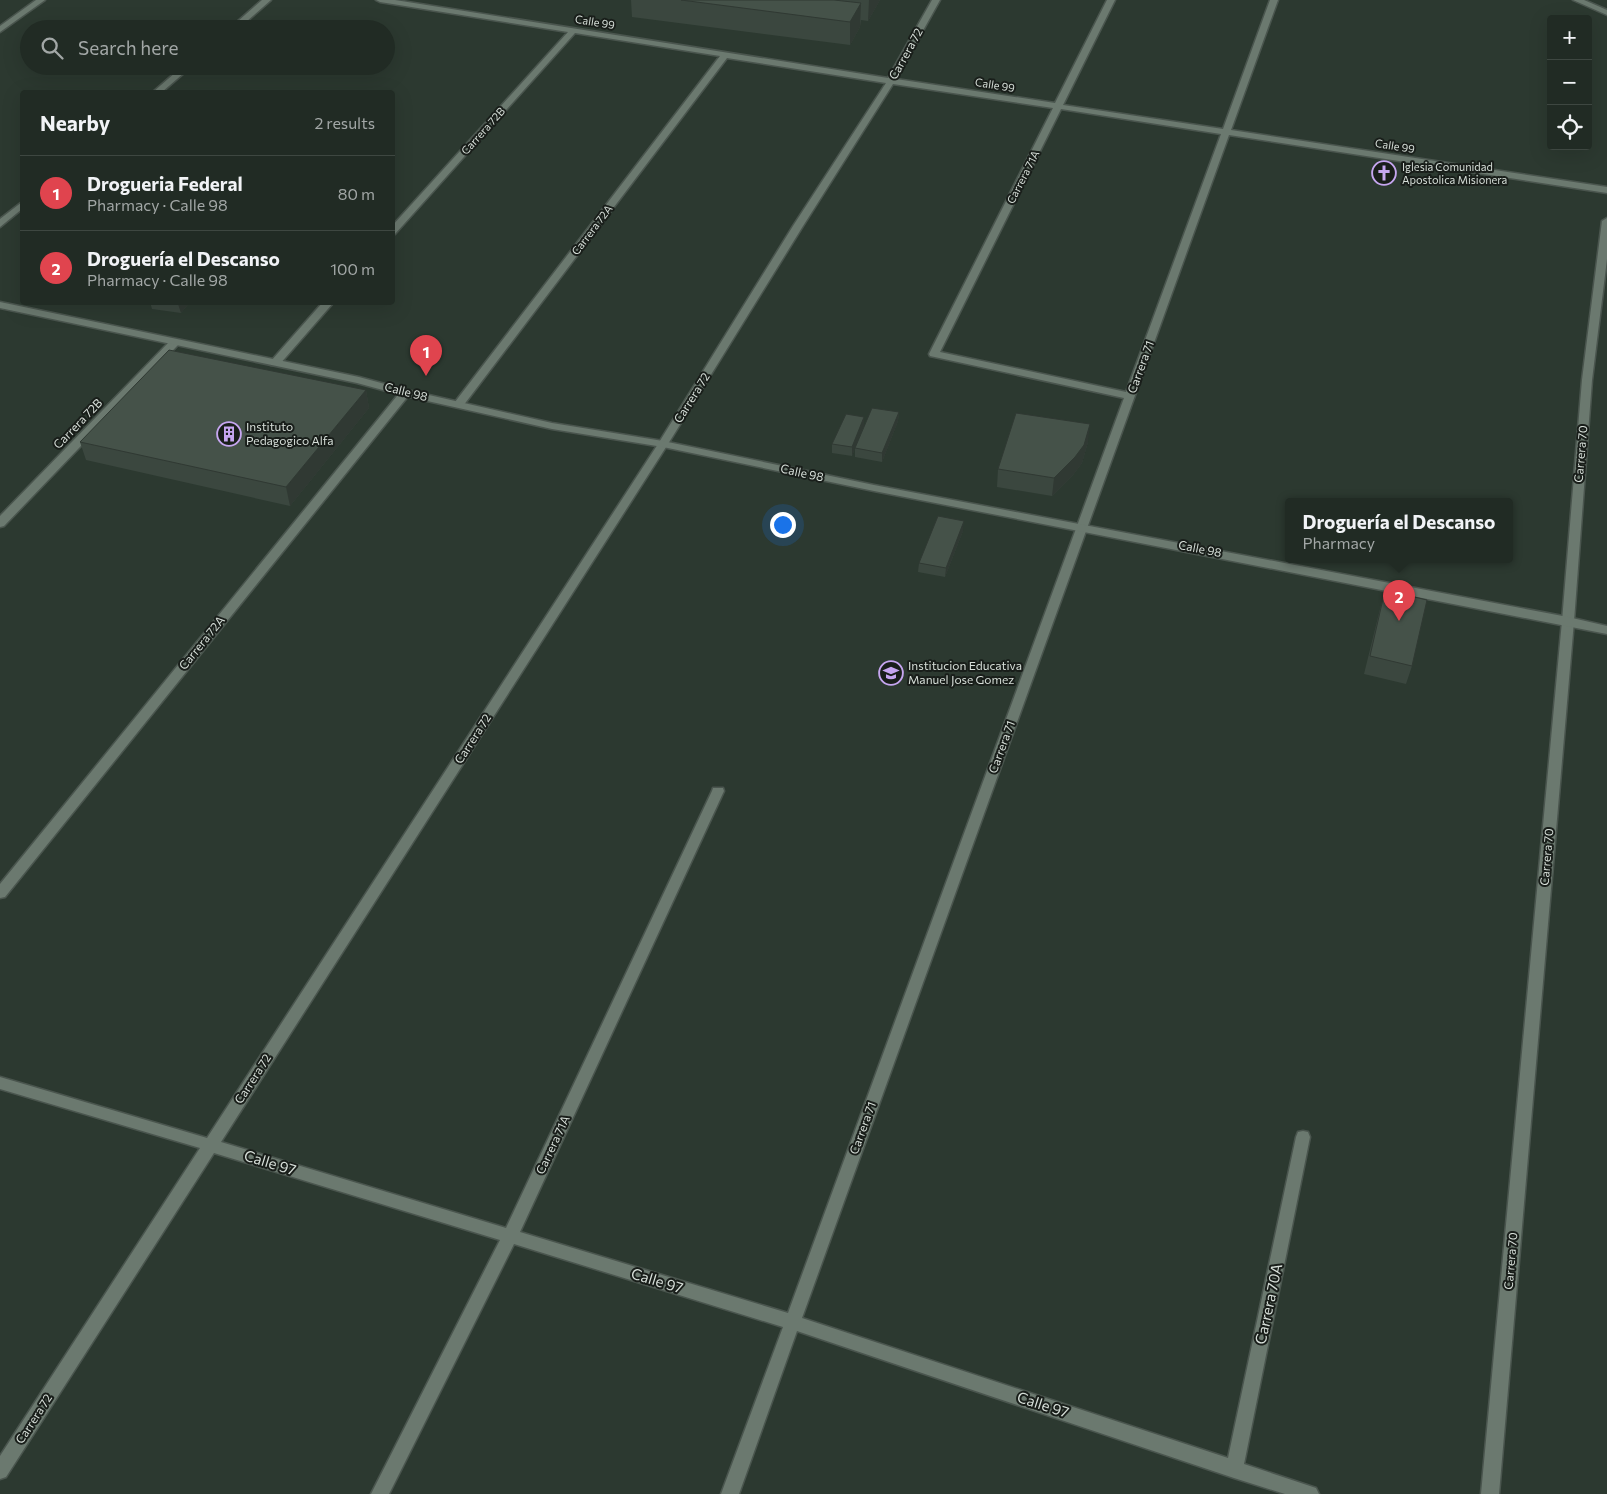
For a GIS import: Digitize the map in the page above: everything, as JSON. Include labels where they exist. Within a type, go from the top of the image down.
[{"type":"street","points":[[0,30],[41,0]]},
{"type":"street","points":[[244,20],[267,0]]},
{"type":"street","name":"Calle 99","points":[[380,0],[891,81],[1607,190]]},
{"type":"street","name":"Carrera 72","points":[[0,1472],[664,444],[798,226],[891,81],[936,0]]},
{"type":"street","name":"Carrera 71A","points":[[1111,0],[934,354],[1131,396]]},
{"type":"street","name":"Carrera 71","points":[[730,1494],[1274,0]]},
{"type":"street","points":[[1577,0],[1607,13]]},
{"type":"street","name":"Carrera 72B","points":[[395,229],[574,30]]},
{"type":"street","name":"Carrera 72A","points":[[460,404],[726,55]]},
{"type":"street","points":[[159,90],[177,75]]},
{"type":"street","points":[[0,224],[20,207]]},
{"type":"street","name":"Carrera 70","points":[[1490,1494],[1568,620],[1587,380],[1607,221]]},
{"type":"street","points":[[275,363],[326,305]]},
{"type":"street","name":"Calle 98","points":[[0,306],[358,380],[405,393],[552,426],[664,444],[874,488],[1082,526],[1568,620],[1607,630]]},
{"type":"street","name":"Carrera 72B","points":[[0,523],[174,343]]},
{"type":"street","name":"Carrera 72A","points":[[0,892],[405,393]]},
{"type":"street","name":"Carrera 71A","points":[[380,1494],[510,1237],[718,791]]},
{"type":"street","name":"Calle 97","points":[[0,1084],[210,1145],[792,1322],[1310,1494]]},
{"type":"street","name":"Carrera 70A","points":[[1234,1470],[1304,1137]]},
{"type":"building","points":[[681,0],[834,0],[861,3],[850,22]]},
{"type":"building","name":"Instituto Pedagogico Alfa","points":[[169,350],[366,390],[286,487],[80,442]]},
{"type":"building","points":[[872,408],[899,412],[882,453],[855,448]]},
{"type":"building","points":[[1016,413],[1090,424],[1084,445],[1054,478],[998,469]]},
{"type":"building","points":[[846,414],[864,417],[852,447],[832,444]]},
{"type":"building","points":[[938,516],[964,521],[946,568],[919,563]]},
{"type":"building","points":[[1385,590],[1427,600],[1412,666],[1370,656]]},
{"type":"place","name":"Iglesia Comunidad Apostolica Misionera","points":[[1384,173]]},
{"type":"place","name":"Drogueria Federal","points":[[426,376]]},
{"type":"place","name":"Instituto Pedagogico Alfa","points":[[229,434]]},
{"type":"place","name":"Droguería el Descanso","points":[[1399,621]]},
{"type":"place","name":"Institucion Educativa Manuel Jose Gomez","points":[[891,673]]}]
